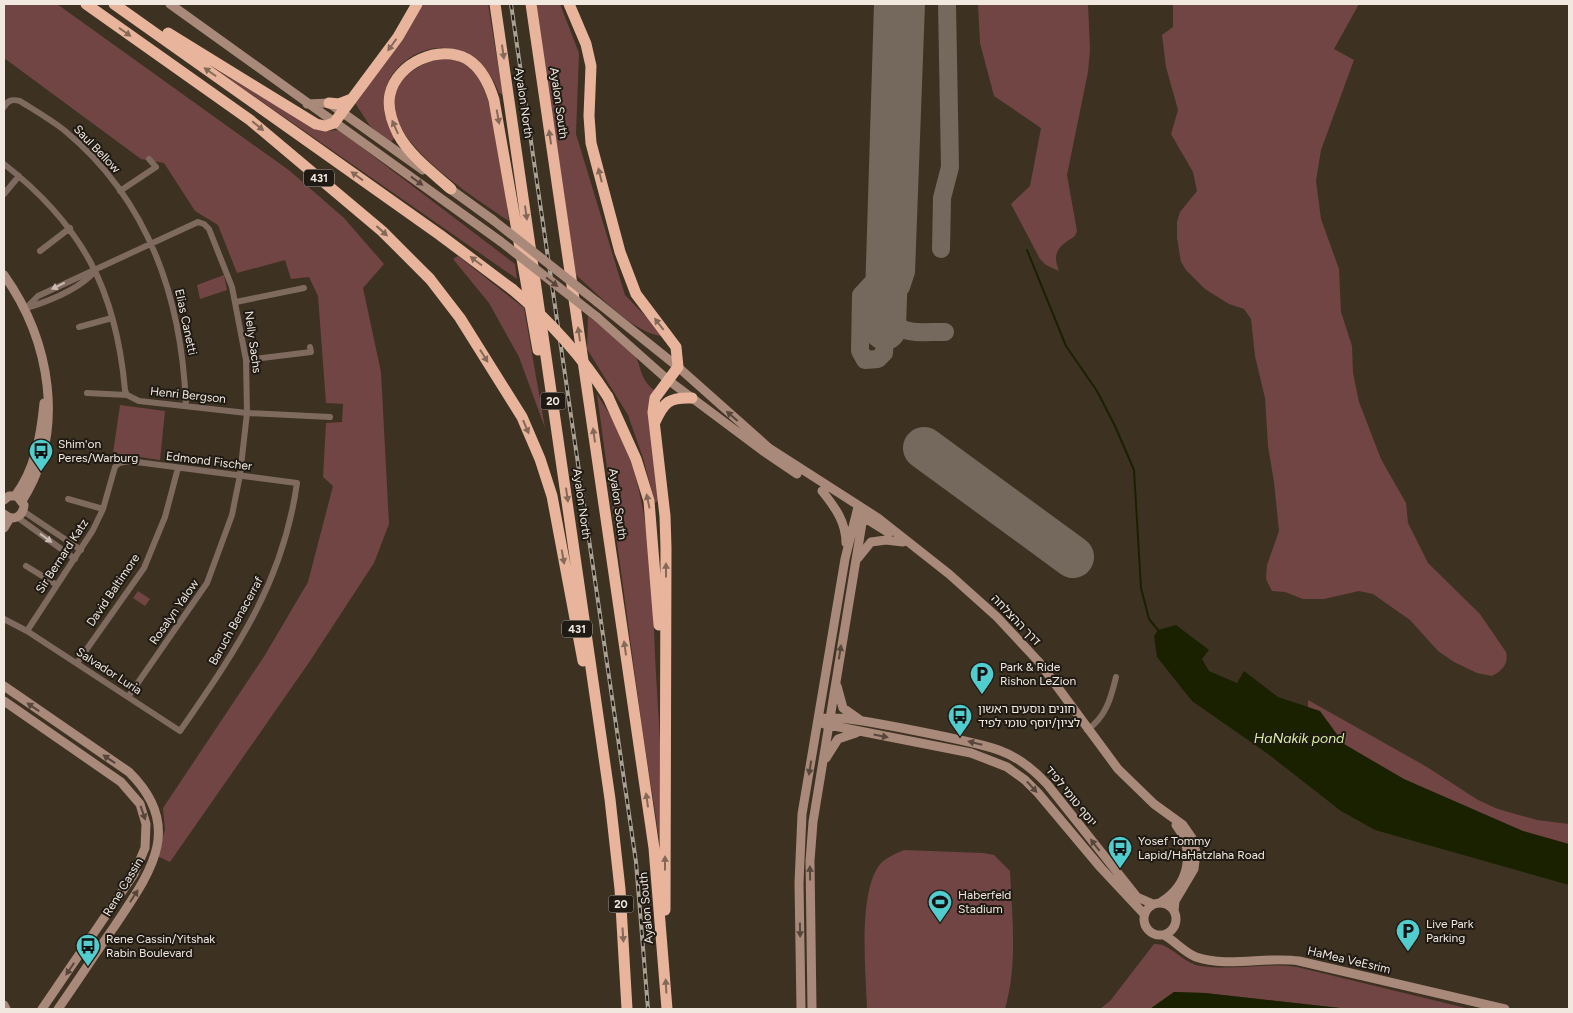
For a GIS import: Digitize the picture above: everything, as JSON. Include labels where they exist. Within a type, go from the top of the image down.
[{"type":"highway","name":"431","points":[[85,4],[250,120],[352,205],[418,265],[460,318],[522,417],[540,459],[552,496],[610,799]]},
{"type":"highway","name":"431","points":[[114,4],[446,239],[512,289],[556,328],[577,353],[608,397],[633,450],[648,501],[656,571],[664,707]]},
{"type":"highway","points":[[119,4],[316,124],[325,126],[334,123],[353,98],[398,37],[417,4]]},
{"type":"highway","name":"Ayalon North","points":[[495,4],[610,799],[620,889],[627,1009]]},
{"type":"highway","name":"Ayalon South","points":[[531,4],[645,781],[654,848],[665,964],[667,1009]]},
{"type":"highway","points":[[569,4],[586,44],[591,66],[589,116],[592,143],[620,252],[636,294],[676,347],[678,367],[655,398],[654,424],[665,516],[665,964]]},
{"type":"highway","points":[[451,189],[418,160],[402,141],[392,121],[390,109],[391,91],[405,69],[417,61],[440,54],[460,57],[472,63],[487,81],[494,100],[551,423],[562,461]]},
{"type":"highway","points":[[329,103],[339,104],[353,98]]},
{"type":"highway","points":[[654,424],[662,406],[676,398],[692,398]]},
{"type":"street","name":"דרך ההצלחה","points":[[170,4],[500,241],[597,316],[668,380],[763,452],[822,491],[860,512],[878,518],[971,592],[1026,648],[1118,769],[1189,832],[1196,852],[1194,869],[1175,901],[1174,911]]},
{"type":"street","name":"Saul Bellow","points":[[4,107],[7,101],[13,99],[20,100],[64,131],[106,173],[153,244]]},
{"type":"street","name":"דרך ההצלחה","points":[[329,103],[451,189],[597,302],[678,367],[769,448],[933,562]]},
{"type":"street","points":[[307,104],[329,103]]},
{"type":"street","points":[[120,192],[156,167],[149,160]]},
{"type":"street","points":[[4,164],[47,201],[85,249],[95,271],[121,347],[125,390],[128,395]]},
{"type":"street","points":[[4,194],[19,176]]},
{"type":"street","name":"Nelly Sachs","points":[[153,244],[198,222],[204,224],[209,229],[236,302],[246,360],[247,413],[240,475]]},
{"type":"street","points":[[40,251],[70,228]]},
{"type":"street","points":[[25,309],[43,303],[88,279],[95,271],[153,244]]},
{"type":"street","name":"Elias Canetti","points":[[153,244],[173,304],[180,334],[186,406]]},
{"type":"street","points":[[4,275],[25,309],[44,368],[49,403],[46,441],[41,464],[19,498],[14,515],[4,528]]},
{"type":"street","points":[[236,302],[304,288]]},
{"type":"street","points":[[79,327],[112,318]]},
{"type":"street","points":[[246,360],[311,352],[310,347]]},
{"type":"street","name":"Henri Bergson","points":[[87,393],[128,395],[139,401],[247,413],[330,417]]},
{"type":"street","name":"Edmond Fischer","points":[[119,463],[129,461],[297,483]]},
{"type":"street","name":"Sir Bernard Katz","points":[[27,631],[81,550],[103,509],[115,467],[119,463]]},
{"type":"street","name":"David Baltimore","points":[[77,663],[144,568],[165,517],[178,468]]},
{"type":"street","name":"Rosalyn Yalow","points":[[128,697],[208,583],[232,515],[240,475]]},
{"type":"street","name":"Baruch Benacerraf","points":[[180,731],[227,664],[263,600],[285,544],[297,483]]},
{"type":"street","points":[[822,491],[840,516],[845,528],[846,559]]},
{"type":"street","points":[[4,499],[19,498]]},
{"type":"street","points":[[68,498],[103,509]]},
{"type":"street","points":[[801,1009],[799,846],[818,720],[846,559],[860,512]]},
{"type":"street","points":[[812,1009],[810,861],[813,822],[854,565],[860,512]]},
{"type":"street","points":[[14,515],[81,550]]},
{"type":"street","points":[[14,515],[75,559]]},
{"type":"street","points":[[854,565],[860,552],[871,542],[886,540],[902,542]]},
{"type":"street","points":[[26,566],[57,585]]},
{"type":"street","name":"Salvador Luria","points":[[4,619],[27,631],[180,731]]},
{"type":"street","points":[[836,677],[842,708],[865,723]]},
{"type":"street","points":[[1087,730],[1097,723],[1105,711],[1116,677]]},
{"type":"street","name":"Rene Cassin","points":[[4,686],[129,772],[141,784],[151,799],[158,823],[157,851],[144,880],[58,1009]]},
{"type":"street","name":"Rene Cassin","points":[[4,701],[121,782],[136,798],[146,824],[145,848],[134,874],[42,1009]]},
{"type":"street","name":"יוסף טומי לפיד","points":[[818,720],[860,732],[971,753],[1007,767],[1031,786],[1101,868],[1144,914]]},
{"type":"street","name":"יוסף טומי לפיד","points":[[828,722],[865,723],[973,742],[1001,751],[1024,763],[1047,784],[1137,896],[1157,903]]},
{"type":"street","points":[[822,765],[832,745],[838,740],[860,732]]},
{"type":"street","name":"דרך ההצלחה","points":[[1157,903],[1175,890],[1181,883],[1189,858],[1186,842],[1169,816]]},
{"type":"street","points":[[1157,903],[1168,905],[1174,911],[1176,921],[1174,926],[1164,935],[1157,935],[1148,930],[1143,920],[1144,914],[1157,903]]},
{"type":"street","points":[[1174,926],[1176,934],[1186,951]]},
{"type":"street","name":"HaMea VeEsrim","points":[[1164,935],[1194,956],[1212,960],[1273,958],[1298,961],[1505,1009]]},
{"type":"street","points":[[4,1005],[6,1009]]},
{"type":"shaded area","points":[[4,4],[57,4],[290,171],[344,218],[384,264],[363,288],[381,372],[389,524],[374,563],[310,661],[170,862],[157,856],[165,830],[163,808],[265,655],[308,582],[333,486],[323,477],[326,423],[342,422],[343,404],[326,403],[318,296],[309,277],[291,279],[285,260],[237,273],[218,225],[195,211],[164,163],[141,159],[4,58]]},
{"type":"shaded area","points":[[423,4],[488,4],[503,95],[499,93],[483,66],[461,51],[438,48],[416,54],[398,68],[386,88],[384,111],[395,137],[390,143],[370,126],[355,103],[400,43]]},
{"type":"shaded area","points":[[535,4],[560,4],[579,53],[576,134],[625,295],[665,336],[654,335],[630,322],[576,275]]},
{"type":"shaded area","points":[[978,4],[1088,4],[1090,50],[1088,72],[1067,175],[1077,231],[1075,236],[1058,250],[1056,258],[1059,271],[1046,265],[1040,259],[1011,204],[1030,186],[1041,128],[994,96],[980,43]]},
{"type":"shaded area","points":[[1173,4],[1359,4],[1334,49],[1354,60],[1321,150],[1316,181],[1321,219],[1339,269],[1341,312],[1352,346],[1353,373],[1359,402],[1381,459],[1406,503],[1408,523],[1428,563],[1480,614],[1506,652],[1506,664],[1499,672],[1492,676],[1477,673],[1454,662],[1438,651],[1410,620],[1373,594],[1359,591],[1324,599],[1303,599],[1285,592],[1272,591],[1266,579],[1267,565],[1279,531],[1268,446],[1265,398],[1255,356],[1251,319],[1244,309],[1229,304],[1205,289],[1186,270],[1181,262],[1177,238],[1177,222],[1180,212],[1197,191],[1193,172],[1171,134],[1178,110],[1166,67],[1162,35],[1173,27]]},
{"type":"shaded area","points":[[435,59],[462,62],[476,74],[485,91],[497,136],[509,221],[437,168],[414,146],[398,122],[394,99],[405,78]]},
{"type":"shaded area","points":[[215,69],[315,128],[328,131],[339,130],[515,264],[517,279]]},
{"type":"shaded area","points":[[458,256],[524,308],[545,428],[519,357],[489,303],[453,259]]},
{"type":"shaded area","points":[[224,275],[227,290],[200,299],[197,285]]},
{"type":"shaded area","points":[[588,316],[631,350],[635,355],[642,375],[654,390],[659,500],[655,503],[643,458],[628,415],[587,349]]},
{"type":"shaded area","points":[[597,394],[622,436],[640,494],[645,524],[652,584],[663,817],[663,864],[642,727]]},
{"type":"shaded area","points":[[120,405],[165,411],[160,460],[113,453]]},
{"type":"shaded area","points":[[138,591],[150,599],[145,606],[133,598]]},
{"type":"shaded area","points":[[1308,700],[1427,767],[1478,800],[1498,809],[1537,820],[1569,824],[1569,850],[1437,801],[1308,722]]},
{"type":"shaded area","name":"Haberfeld Stadium","points":[[904,850],[994,855],[1010,871],[1013,958],[1012,975],[1005,1009],[867,1009],[865,916],[868,897],[872,881],[880,864]]},
{"type":"shaded area","points":[[1154,944],[1166,947],[1188,962],[1201,966],[1225,968],[1273,965],[1297,967],[1470,1009],[1349,1009],[1205,993],[1174,992],[1150,1009],[1100,1009],[1110,1001]]},
{"type":"water","name":"HaNakik pond","points":[[1176,625],[1209,650],[1202,659],[1209,671],[1237,683],[1244,671],[1278,697],[1320,711],[1344,744],[1404,779],[1523,831],[1569,844],[1569,885],[1375,830],[1341,811],[1268,754],[1192,701],[1157,657],[1154,636],[1158,630]]},
{"type":"water","points":[[1174,992],[1205,993],[1349,1009],[1150,1009]]},
{"type":"waterway","points":[[1027,250],[1066,346],[1097,391],[1134,470],[1141,588],[1149,619],[1158,630]]},
{"type":"taxiway","points":[[916,4],[906,272],[901,287],[895,293],[893,317],[897,325],[909,331],[945,332]]},
{"type":"taxiway","points":[[941,249],[942,198],[950,167],[947,4]]},
{"type":"taxiway","points":[[885,329],[884,353],[878,359],[865,360],[860,351],[861,295],[887,267]]},
{"type":"runway","points":[[885,329],[895,4]]},
{"type":"runway","points":[[924,448],[1073,557]]},
{"type":"railway","points":[[511,4],[636,862],[648,1009]]},
{"type":"place","name":"Shim'on Peres/Warburg","points":[[41,472]]},
{"type":"place","name":"Park & Ride Rishon LeZion","points":[[982,695]]},
{"type":"place","name":"חונים נוסעים ראשון לציון/יוסף טומי לפיד","points":[[960,737]]},
{"type":"place","name":"Yosef Tommy Lapid/HaHatzlaha Road","points":[[1120,869]]},
{"type":"place","name":"Haberfeld Stadium","points":[[940,923]]},
{"type":"place","name":"Live Park Parking","points":[[1408,952]]},
{"type":"place","name":"Rene Cassin/Yitshak Rabin Boulevard","points":[[88,967]]}]
